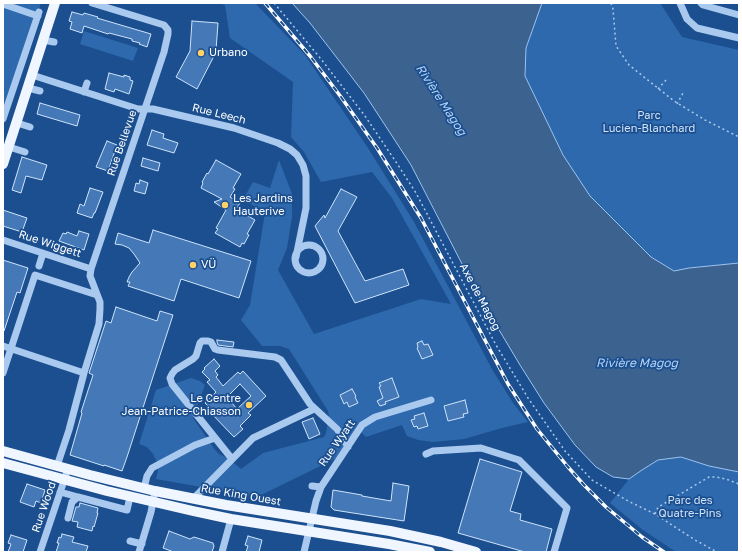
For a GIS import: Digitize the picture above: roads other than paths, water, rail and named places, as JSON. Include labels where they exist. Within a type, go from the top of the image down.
[{"type":"main road","points":[[3,164],[55,3]]},
{"type":"main road","name":"Rue King Ouest","points":[[3,450],[68,469],[155,491],[312,519],[390,531],[476,552]]},
{"type":"main road","points":[[3,463],[26,474],[64,480],[231,519],[430,552]]},
{"type":"street","points":[[92,3],[109,5]]},
{"type":"street","points":[[680,3],[687,19],[697,28],[739,38]]},
{"type":"street","points":[[701,3],[703,5],[739,14]]},
{"type":"street","points":[[3,4],[39,14],[3,119]]},
{"type":"street","name":"Rue Bellevue","points":[[91,269],[168,40],[168,30],[164,25],[109,5]]},
{"type":"street","points":[[43,40],[54,42]]},
{"type":"street","name":"Rue Leech","points":[[32,76],[84,92],[121,106],[138,109],[153,109],[234,128],[278,142],[290,149],[297,155],[303,165],[306,176],[306,208],[296,257]]},
{"type":"street","points":[[84,92],[87,83]]},
{"type":"street","points":[[28,88],[40,91]]},
{"type":"street","points":[[17,123],[30,127]]},
{"type":"street","points":[[9,147],[25,152]]},
{"type":"street","name":"Rue Wiggett","points":[[3,240],[23,243],[43,253],[91,269]]},
{"type":"street","points":[[39,266],[43,253]]},
{"type":"street","points":[[57,466],[71,423],[99,324],[100,302],[90,276],[91,269]]},
{"type":"street","points":[[3,373],[35,275],[97,295]]},
{"type":"street","points":[[232,459],[176,390],[170,378],[176,370],[196,356],[202,341],[211,342],[215,349],[218,350],[279,358],[310,404],[336,429],[348,447]]},
{"type":"street","points":[[3,346],[84,373]]},
{"type":"street","name":"Rue Wyatt","points":[[304,552],[316,500],[321,487],[362,425],[375,417],[431,400]]},
{"type":"street","points":[[193,498],[253,438],[314,409]]},
{"type":"street","points":[[144,488],[147,476],[152,468],[195,445],[215,438]]},
{"type":"street","points":[[426,454],[433,452],[481,448],[519,460],[566,508],[554,552]]},
{"type":"street","name":"Rue Wood","points":[[40,552],[49,516],[60,492],[68,469]]},
{"type":"street","points":[[68,518],[72,502],[80,497],[86,486]]},
{"type":"street","points":[[312,486],[321,487]]},
{"type":"street","points":[[139,552],[155,491]]},
{"type":"street","points":[[60,492],[127,510],[130,496]]},
{"type":"street","points":[[222,552],[231,519]]},
{"type":"street","points":[[130,541],[142,544]]},
{"type":"water","name":"Rivière Magog","points":[[292,3],[542,3],[526,48],[525,76],[563,155],[590,196],[651,257],[674,271],[739,263],[739,472],[709,466],[681,457],[658,460],[629,479],[613,477],[596,467],[575,445],[544,403],[477,293],[411,165],[364,93],[310,23]]},
{"type":"railway","points":[[265,3],[310,56],[377,148],[421,218],[508,384],[537,429],[568,467],[606,507],[642,537],[664,552]]},
{"type":"place","name":"Urbano","points":[[201,53]]},
{"type":"place","name":"Les Jardins Hauterive","points":[[225,205]]},
{"type":"place","name":"VÜ","points":[[193,265]]},
{"type":"place","name":"Le Centre Jean-Patrice-Chiasson","points":[[249,405]]},
{"type":"park label","name":"Parc Lucien-Blanchard","points":[[649,122]]},
{"type":"park label","name":"Parc des Quatre-Pins","points":[[690,507]]}]
